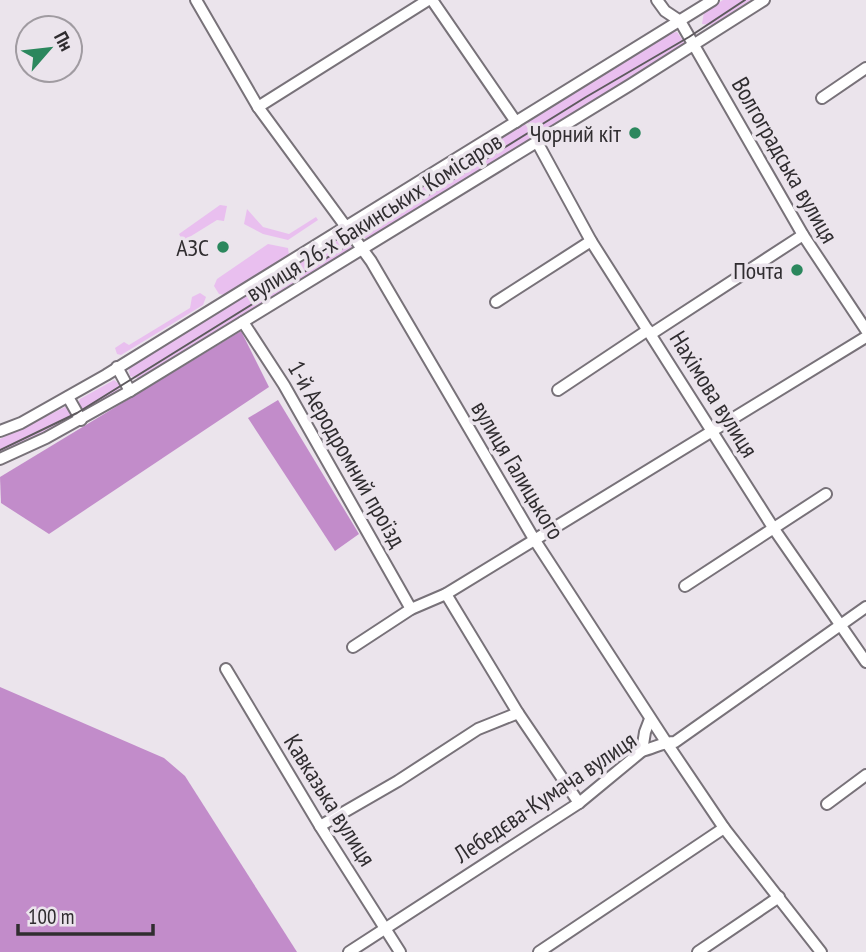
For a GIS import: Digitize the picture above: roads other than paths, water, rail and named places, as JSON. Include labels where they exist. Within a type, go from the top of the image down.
[{"type":"street","name":"вулиця Галицького","points":[[196,0],[258,107],[370,261],[534,539],[650,719],[724,828],[821,952]]},
{"type":"street","points":[[258,107],[430,0],[516,122]]},
{"type":"street","points":[[657,0],[665,12],[680,21]]},
{"type":"street","name":"вулиця 26-х Бакинських Комісаров","points":[[0,431],[68,397],[713,0]]},
{"type":"street","name":"вулиця 26-х Бакинських Комісаров","points":[[0,459],[81,420],[130,391],[764,0]]},
{"type":"street","name":"Волгоградська вулиця","points":[[680,21],[803,235],[866,330]]},
{"type":"street","points":[[822,97],[866,68]]},
{"type":"street","name":"Нахімова вулиця","points":[[537,142],[591,241],[774,530],[866,662]]},
{"type":"street","points":[[558,390],[803,235]]},
{"type":"street","points":[[496,302],[591,241]]},
{"type":"street","name":"1-й Аеродромний проїзд","points":[[243,322],[284,385],[411,609]]},
{"type":"street","points":[[353,647],[411,609],[446,594],[866,337]]},
{"type":"street","points":[[117,367],[130,391]]},
{"type":"street","points":[[68,397],[81,420]]},
{"type":"street","points":[[685,586],[826,494]]},
{"type":"street","points":[[446,594],[518,713],[579,803]]},
{"type":"street","name":"Лебедєва-Кумача вулиця","points":[[349,952],[579,803],[642,751],[666,742],[675,742],[866,607]]},
{"type":"street","name":"Кавказька вулиця","points":[[226,669],[320,826],[400,952]]},
{"type":"street","points":[[320,826],[398,781],[478,729],[518,713]]},
{"type":"street","points":[[642,751],[650,719]]},
{"type":"street","points":[[827,804],[866,775]]},
{"type":"street","points":[[539,952],[724,828]]},
{"type":"street","points":[[698,952],[779,898]]},
{"type":"tram line","points":[[0,450],[77,413],[745,0]]},
{"type":"place","name":"Чорний кіт","points":[[635,133]]},
{"type":"place","name":"АЗС","points":[[223,247]]},
{"type":"place","name":"Почта","points":[[797,270]]}]
